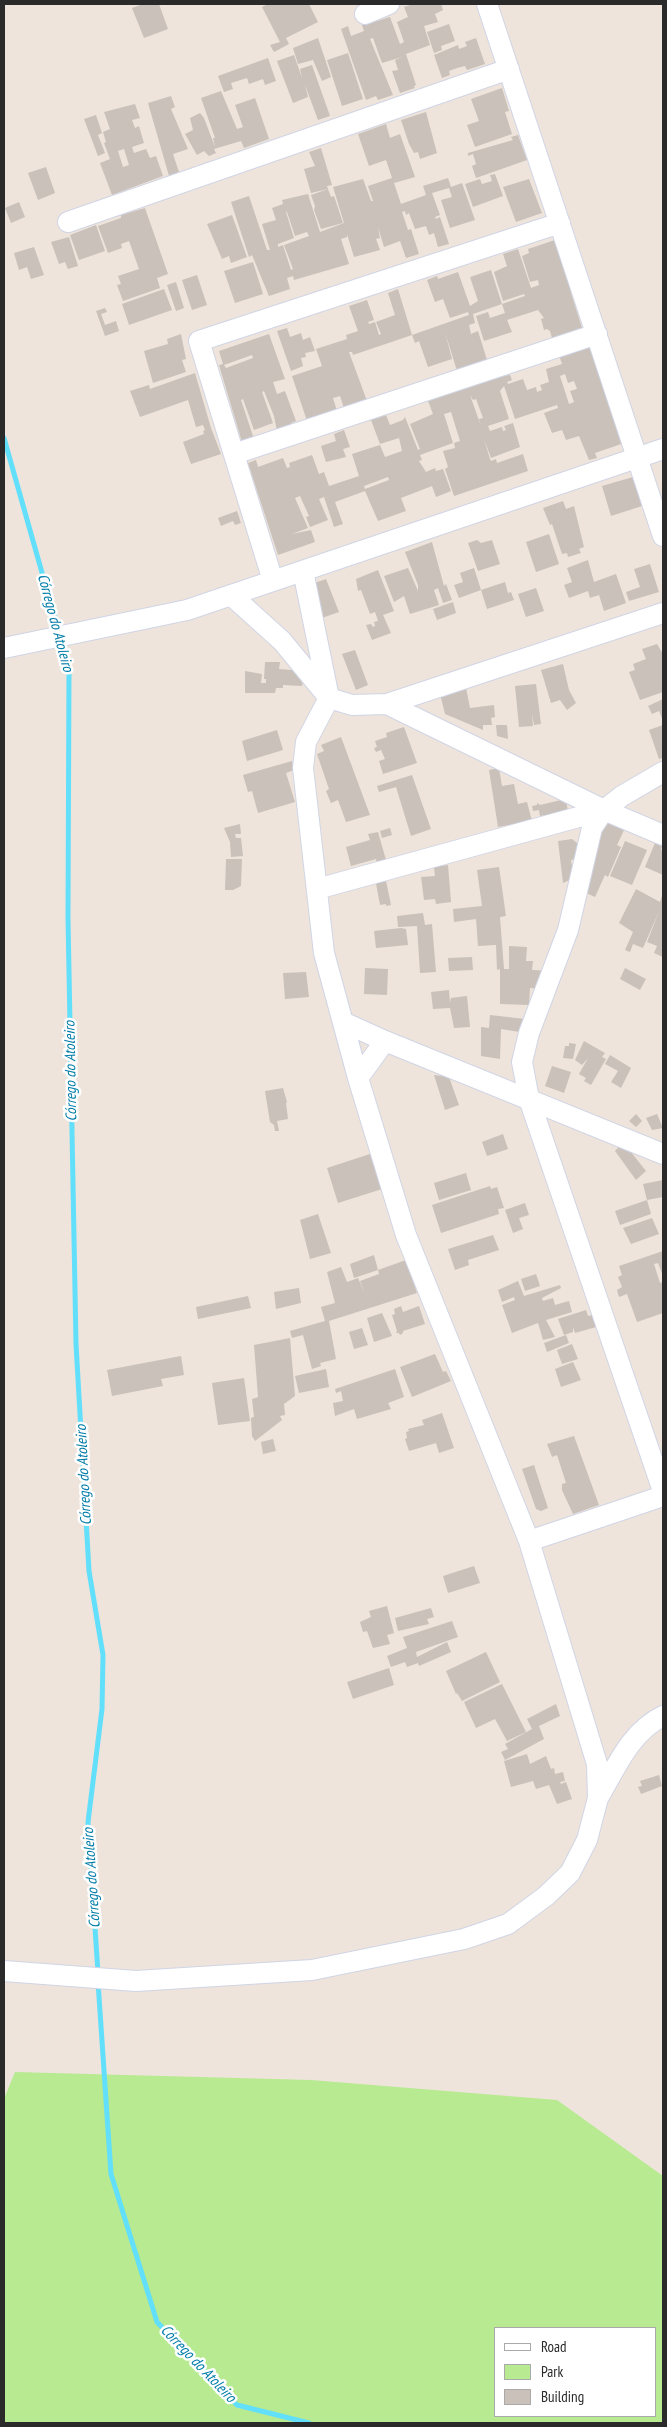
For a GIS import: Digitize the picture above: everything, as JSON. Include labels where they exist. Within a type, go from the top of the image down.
[{"type":"street","points":[[365,14],[389,4]]},
{"type":"street","points":[[487,4],[663,536]]},
{"type":"street","points":[[68,222],[509,69]]},
{"type":"street","points":[[273,581],[199,341],[560,223]]},
{"type":"street","points":[[234,454],[597,334]]},
{"type":"street","points":[[4,648],[187,610],[663,449]]},
{"type":"street","points":[[303,571],[329,698],[306,742],[303,768],[324,953],[358,1078],[406,1235],[529,1541],[597,1764],[598,1798]]},
{"type":"street","points":[[231,595],[282,641],[329,698],[352,705],[387,704],[663,613]]},
{"type":"street","points":[[387,704],[604,810],[663,835]]},
{"type":"street","points":[[663,772],[622,796],[604,810],[592,828],[568,930],[522,1062],[529,1099],[663,1491]]},
{"type":"street","points":[[317,889],[604,810]]},
{"type":"street","points":[[343,1022],[385,1041],[663,1154]]},
{"type":"street","points":[[358,1078],[385,1041]]},
{"type":"street","points":[[529,1541],[663,1496]]},
{"type":"street","points":[[4,1971],[136,1981],[312,1970],[464,1939],[508,1924],[546,1896],[570,1873],[587,1840],[598,1798],[630,1743],[649,1723],[663,1716]]},
{"type":"green space","points":[[15,2072],[311,2080],[557,2100],[663,2176],[663,2423],[4,2423],[4,2099]]},
{"type":"building","points":[[143,4],[159,4],[168,29],[144,38],[132,8]]},
{"type":"building","points":[[268,4],[309,4],[318,22],[286,38],[289,44],[274,52],[270,45],[280,42],[262,7]]},
{"type":"building","points":[[413,4],[441,4],[443,10],[435,14],[438,22],[424,26],[430,45],[406,54],[416,85],[414,86],[415,88],[400,93],[392,71],[398,70],[395,60],[402,57],[382,63],[373,38],[370,39],[393,95],[378,100],[376,96],[366,100],[341,29],[348,26],[351,36],[364,31],[361,22],[373,18],[374,22],[390,17],[400,44],[404,42],[397,22],[408,17],[404,7]]},
{"type":"building","points":[[449,24],[455,41],[441,46],[442,50],[434,53],[427,32]]},
{"type":"building","points":[[318,38],[331,77],[322,81],[313,60],[298,64],[293,48]]},
{"type":"building","points":[[476,38],[485,64],[467,70],[465,66],[457,68],[449,71],[450,75],[442,78],[434,55],[458,45],[459,49],[467,46],[465,42]]},
{"type":"building","points":[[348,53],[363,99],[342,106],[327,60]]},
{"type":"building","points":[[294,55],[302,78],[300,69],[312,65],[330,116],[318,120],[305,85],[308,97],[293,103],[277,61]]},
{"type":"building","points":[[268,58],[276,81],[265,85],[263,79],[249,84],[247,78],[231,83],[233,89],[224,92],[218,76]]},
{"type":"building","points":[[502,88],[509,111],[505,112],[512,134],[475,147],[467,125],[479,121],[471,99]]},
{"type":"building","points":[[221,91],[237,129],[243,127],[235,105],[255,98],[269,139],[244,148],[241,141],[214,149],[216,153],[209,156],[204,151],[197,155],[185,134],[193,130],[190,118],[200,113],[204,118],[215,147],[213,138],[215,138],[201,98]]},
{"type":"building","points":[[171,96],[175,107],[171,109],[188,149],[173,154],[179,172],[169,176],[148,103]]},
{"type":"building","points":[[135,104],[140,118],[132,120],[135,128],[139,126],[144,143],[132,147],[134,153],[146,149],[150,158],[156,156],[163,176],[112,195],[100,163],[110,159],[104,143],[106,142],[103,132],[110,129],[104,112]],"holes":[[[124,149],[129,165],[123,167],[118,151]]]},
{"type":"building","points":[[426,112],[437,153],[420,159],[418,152],[414,153],[409,144],[401,120]]},
{"type":"building","points":[[96,115],[102,133],[98,135],[105,153],[98,156],[84,119]]},
{"type":"building","points":[[386,124],[390,138],[400,134],[415,177],[394,183],[401,204],[426,195],[423,186],[448,178],[451,187],[462,183],[475,220],[450,228],[441,200],[452,197],[449,188],[432,193],[440,215],[435,217],[436,219],[440,217],[449,244],[438,247],[434,233],[429,235],[426,226],[415,229],[409,213],[406,215],[405,211],[402,212],[408,230],[411,229],[419,254],[406,258],[400,241],[384,247],[378,227],[380,238],[376,239],[380,250],[354,257],[347,234],[347,237],[341,239],[349,264],[294,280],[293,276],[287,278],[290,289],[269,296],[252,255],[249,257],[231,202],[249,196],[267,250],[270,250],[262,224],[276,220],[272,208],[283,204],[282,200],[308,194],[320,232],[344,223],[333,187],[363,179],[371,201],[373,201],[368,186],[392,178],[386,160],[369,166],[358,134]],"holes":[[[287,212],[295,236],[307,232],[309,236],[284,245],[293,269],[291,270],[283,245],[278,247],[278,244],[294,238]]]},
{"type":"building","points":[[518,135],[527,160],[476,178],[472,166],[476,164],[473,154],[468,156],[468,153],[513,140],[511,137]]},
{"type":"building","points":[[321,148],[332,185],[327,186],[328,189],[311,193],[304,169],[315,166],[309,152]]},
{"type":"building","points":[[46,167],[55,193],[38,200],[28,173]]},
{"type":"building","points":[[495,174],[503,196],[473,207],[465,184],[480,179],[482,184],[492,181],[490,175]]},
{"type":"building","points":[[529,179],[542,213],[516,222],[503,187]]},
{"type":"building","points":[[328,189],[331,197],[334,196],[343,223],[321,229],[311,195]]},
{"type":"building","points":[[19,202],[25,217],[11,223],[5,208]]},
{"type":"building","points":[[145,208],[168,274],[157,278],[160,288],[123,301],[117,285],[121,284],[118,276],[139,269],[129,241],[121,244],[122,248],[108,253],[98,226],[121,218],[121,215]]},
{"type":"building","points":[[232,215],[247,257],[231,263],[229,256],[222,259],[207,224]]},
{"type":"building","points":[[96,225],[105,251],[79,260],[70,235]]},
{"type":"building","points":[[69,237],[78,266],[68,269],[65,262],[59,264],[51,242]]},
{"type":"building","points":[[555,240],[573,293],[571,293],[582,328],[552,338],[550,331],[544,330],[541,319],[544,318],[538,310],[507,320],[512,332],[484,341],[476,316],[488,312],[490,318],[505,313],[502,304],[525,296],[524,294],[503,301],[494,272],[507,266],[503,254],[518,249],[531,288],[539,285],[538,280],[530,282],[522,256],[529,253],[528,249]]},
{"type":"building","points":[[34,247],[44,275],[31,279],[27,267],[19,270],[14,253]]},
{"type":"building","points":[[253,262],[263,294],[235,303],[224,271]]},
{"type":"building","points":[[491,270],[502,304],[473,314],[475,323],[469,325],[471,334],[478,331],[487,360],[457,371],[445,332],[452,359],[428,367],[419,341],[415,343],[412,335],[469,315],[468,312],[450,318],[443,299],[435,302],[427,280],[437,276],[438,279],[458,272],[470,306],[478,301],[470,277]]},
{"type":"building","points":[[197,275],[207,305],[192,310],[182,280]]},
{"type":"building","points":[[176,282],[184,308],[176,311],[167,285]]},
{"type":"building","points":[[164,289],[172,310],[129,325],[122,304]]},
{"type":"building","points":[[398,289],[412,335],[353,355],[352,352],[349,352],[367,401],[344,408],[340,396],[333,398],[337,411],[307,421],[292,376],[322,366],[316,349],[347,339],[346,335],[358,331],[349,306],[367,300],[374,320],[368,322],[369,324],[375,322],[379,335],[381,334],[376,322],[395,315],[388,293]]},
{"type":"building","points":[[105,308],[107,312],[101,314],[105,325],[116,321],[119,331],[105,336],[96,311]]},
{"type":"building","points":[[287,328],[290,337],[301,333],[303,340],[310,337],[315,351],[305,353],[306,357],[301,358],[303,366],[291,371],[277,331]]},
{"type":"building","points":[[181,334],[186,359],[182,360],[186,372],[153,383],[144,351],[168,344],[167,339]]},
{"type":"building","points":[[269,334],[285,379],[273,382],[277,394],[285,391],[296,421],[291,423],[291,426],[277,431],[274,416],[264,391],[262,392],[273,423],[254,430],[243,399],[241,400],[254,439],[242,442],[219,365],[223,364],[219,351]],"holes":[[[252,355],[253,358],[226,368],[224,365]]]},
{"type":"building","points":[[592,346],[627,442],[595,453],[597,458],[589,460],[579,436],[566,440],[562,430],[552,433],[544,413],[558,408],[557,405],[515,419],[504,386],[500,391],[509,419],[488,426],[490,431],[502,427],[503,431],[506,430],[504,426],[513,423],[520,447],[491,458],[484,439],[491,461],[496,459],[497,463],[523,454],[528,471],[454,496],[445,469],[448,467],[443,451],[455,448],[454,443],[460,441],[451,412],[444,414],[453,443],[420,455],[422,460],[419,461],[426,472],[435,468],[436,471],[443,469],[451,491],[436,497],[432,486],[401,498],[406,511],[378,521],[365,491],[335,502],[343,524],[334,527],[324,497],[319,499],[328,520],[310,527],[306,517],[309,516],[300,496],[295,498],[308,528],[292,534],[311,530],[315,542],[278,555],[248,463],[256,460],[258,467],[283,458],[287,468],[290,467],[294,481],[289,463],[312,455],[319,474],[324,472],[329,486],[359,476],[352,454],[380,445],[385,457],[402,451],[399,438],[380,444],[371,420],[386,415],[390,425],[403,420],[405,417],[418,450],[420,449],[410,424],[433,414],[428,401],[498,376],[510,375],[512,380],[507,382],[508,384],[523,379],[527,390],[536,387],[537,392],[542,390],[540,385],[549,382],[546,369],[562,364],[559,355]],"holes":[[[565,374],[568,383],[574,381],[577,389],[570,391],[574,402],[569,404],[560,376]],[[470,395],[473,400],[476,399],[483,418],[479,419],[481,426]],[[388,477],[389,480],[365,489],[364,486]]]},
{"type":"building","points":[[195,373],[211,428],[221,454],[191,464],[183,442],[204,434],[203,431],[205,430],[203,425],[196,427],[188,400],[140,417],[130,391],[149,385],[150,389]]},
{"type":"building","points":[[344,430],[350,447],[343,449],[346,457],[326,462],[321,446],[336,441],[334,434]]},
{"type":"building","points":[[633,477],[642,506],[611,516],[602,486]]},
{"type":"building","points":[[563,501],[566,509],[574,506],[584,547],[579,549],[581,553],[568,557],[567,553],[562,554],[552,524],[550,525],[543,508]]},
{"type":"building","points":[[237,511],[241,523],[235,525],[233,521],[221,526],[218,518]]},
{"type":"building","points":[[549,534],[559,564],[536,572],[526,542]]},
{"type":"building","points":[[477,540],[481,543],[492,540],[500,564],[478,571],[468,543]]},
{"type":"building","points":[[432,542],[444,586],[446,584],[452,600],[443,603],[438,588],[434,590],[439,605],[410,614],[404,596],[394,602],[384,576],[408,568],[418,591],[418,585],[405,552]]},
{"type":"building","points":[[588,560],[594,582],[616,574],[626,603],[604,611],[599,595],[590,598],[588,591],[569,598],[564,585],[572,582],[567,568]]},
{"type":"building","points":[[650,564],[659,592],[629,601],[626,592],[640,587],[634,569]]},
{"type":"building","points":[[474,568],[481,590],[459,598],[454,585],[463,582],[460,573]]},
{"type":"building","points":[[378,570],[394,611],[383,615],[391,633],[372,640],[366,625],[371,624],[373,627],[375,626],[374,622],[378,621],[375,612],[370,614],[361,590],[358,591],[356,579]]},
{"type":"building","points":[[326,579],[339,612],[319,619],[306,586]]},
{"type":"building","points":[[505,582],[508,593],[511,592],[514,600],[487,609],[481,590]]},
{"type":"building","points":[[536,588],[544,611],[526,617],[518,594]]},
{"type":"building","points":[[453,602],[456,613],[437,620],[433,609]]},
{"type":"building","points":[[657,644],[663,654],[663,692],[640,700],[629,672],[635,670],[633,664],[646,659],[642,649]]},
{"type":"building","points":[[355,650],[368,685],[356,690],[342,654]]},
{"type":"building","points":[[265,662],[280,662],[279,669],[305,671],[302,686],[283,685],[283,688],[276,688],[275,693],[245,693],[245,671],[262,674],[261,683],[266,683],[266,679],[264,679]]},
{"type":"building","points":[[563,664],[569,690],[576,703],[567,710],[560,700],[551,703],[541,670]]},
{"type":"building","points":[[536,684],[541,724],[534,725],[532,714],[533,726],[519,727],[515,686]]},
{"type":"building","points":[[466,688],[470,708],[494,705],[495,717],[491,718],[492,725],[483,725],[483,730],[445,714],[440,694]]},
{"type":"building","points":[[663,699],[663,721],[659,711],[652,714],[648,706]]},
{"type":"building","points":[[496,725],[507,725],[508,739],[497,736]]},
{"type":"building","points":[[663,725],[663,758],[659,759],[649,730]]},
{"type":"building","points":[[404,727],[417,763],[383,774],[379,761],[385,759],[381,750],[376,752],[374,748],[377,747],[375,741],[387,737],[386,733]]},
{"type":"building","points":[[277,730],[283,750],[247,761],[242,741]]},
{"type":"building","points":[[341,737],[370,815],[346,822],[338,800],[331,803],[326,791],[329,789],[317,754],[324,751],[321,745]]},
{"type":"building","points":[[292,761],[294,770],[286,773],[295,802],[258,813],[252,791],[248,792],[243,775]]},
{"type":"building","points":[[499,768],[502,786],[514,784],[518,804],[527,802],[532,821],[498,827],[489,770]]},
{"type":"building","points":[[412,775],[431,829],[411,836],[396,787],[379,792],[377,786]]},
{"type":"building","points":[[566,800],[568,812],[540,816],[539,810],[533,811],[532,806],[537,805],[537,803],[540,805]]},
{"type":"building","points":[[607,818],[625,828],[617,845],[621,847],[608,877],[605,875],[595,897],[584,892],[591,851]]},
{"type":"building","points":[[240,824],[241,834],[235,834],[236,838],[241,838],[243,856],[231,857],[230,842],[224,828]]},
{"type":"building","points":[[390,828],[392,835],[382,838],[380,831]]},
{"type":"building","points":[[378,832],[386,860],[377,863],[376,859],[351,866],[346,847],[370,840],[368,834]]},
{"type":"building","points":[[572,839],[577,843],[579,854],[577,859],[571,860],[574,878],[563,883],[558,841]]},
{"type":"building","points":[[625,841],[647,850],[632,885],[610,876]]},
{"type":"building","points":[[655,843],[662,846],[663,875],[645,867]]},
{"type":"building","points":[[226,859],[242,859],[241,886],[233,890],[225,890]]},
{"type":"building","points":[[448,865],[451,902],[436,904],[435,899],[424,900],[421,877],[435,876],[434,867]]},
{"type":"building","points":[[499,867],[506,916],[500,917],[504,969],[509,969],[509,946],[527,947],[526,961],[533,961],[532,970],[555,971],[542,989],[530,988],[529,1005],[500,1004],[500,969],[497,970],[496,945],[478,946],[476,919],[454,922],[453,909],[482,906],[477,870]]},
{"type":"building","points":[[385,876],[391,905],[386,906],[386,904],[380,905],[375,878]]},
{"type":"building","points":[[636,889],[660,902],[663,893],[663,957],[654,953],[657,946],[647,942],[660,909],[643,948],[633,944],[630,952],[625,950],[633,932],[619,923]]},
{"type":"building","points":[[423,913],[425,925],[432,924],[436,972],[420,973],[417,926],[398,927],[397,916]]},
{"type":"building","points":[[406,929],[408,945],[376,948],[374,931]]},
{"type":"building","points":[[472,957],[473,970],[449,971],[448,958]]},
{"type":"building","points":[[365,968],[388,969],[387,995],[364,994]]},
{"type":"building","points":[[625,968],[646,979],[640,990],[620,979]]},
{"type":"building","points":[[306,972],[309,997],[285,999],[283,973]]},
{"type":"building","points":[[449,990],[450,1003],[451,998],[467,996],[470,1027],[454,1028],[450,1008],[433,1009],[431,992]]},
{"type":"building","points":[[490,1015],[534,1020],[532,1034],[501,1029],[500,1059],[481,1056],[481,1027],[489,1028]]},
{"type":"building","points":[[584,1041],[605,1053],[602,1057],[606,1059],[591,1085],[584,1081],[586,1078],[579,1074],[588,1058],[582,1065],[575,1060]]},
{"type":"building","points":[[569,1043],[576,1044],[573,1059],[563,1058],[565,1046],[569,1046]]},
{"type":"building","points":[[610,1055],[631,1068],[621,1088],[611,1082],[618,1071],[605,1064]]},
{"type":"building","points":[[552,1066],[571,1072],[564,1093],[545,1086]]},
{"type":"building","points":[[434,1075],[449,1077],[459,1105],[445,1110]]},
{"type":"building","points":[[283,1088],[287,1102],[288,1119],[277,1121],[279,1131],[275,1131],[274,1125],[270,1122],[265,1091]]},
{"type":"building","points":[[636,1114],[642,1121],[636,1127],[629,1121]]},
{"type":"building","points":[[657,1114],[663,1128],[652,1130],[646,1118]]},
{"type":"building","points":[[503,1134],[508,1149],[487,1156],[482,1142]]},
{"type":"building","points":[[623,1142],[646,1171],[636,1180],[615,1151]]},
{"type":"building","points":[[370,1154],[382,1189],[338,1203],[327,1168]]},
{"type":"building","points":[[466,1173],[471,1190],[439,1200],[434,1183]]},
{"type":"building","points":[[663,1180],[663,1197],[647,1200],[643,1184]]},
{"type":"building","points":[[490,1186],[491,1189],[497,1187],[504,1208],[498,1209],[499,1214],[441,1233],[432,1205]]},
{"type":"building","points":[[647,1200],[651,1214],[620,1225],[615,1211]]},
{"type":"building","points":[[525,1203],[529,1215],[519,1218],[523,1229],[513,1233],[505,1210]]},
{"type":"building","points":[[318,1214],[331,1253],[310,1259],[300,1220]]},
{"type":"building","points":[[652,1218],[659,1234],[631,1244],[623,1228]]},
{"type":"building","points":[[493,1235],[499,1250],[468,1260],[469,1265],[455,1270],[448,1249]]},
{"type":"building","points":[[663,1251],[663,1276],[658,1263],[654,1264],[660,1283],[663,1282],[663,1313],[637,1322],[627,1294],[619,1297],[617,1290],[622,1287],[618,1277],[622,1275],[619,1266]]},
{"type":"building","points":[[374,1255],[378,1270],[354,1278],[350,1264]]},
{"type":"building","points":[[406,1260],[417,1293],[329,1321],[336,1359],[320,1363],[321,1366],[312,1369],[303,1335],[292,1338],[290,1331],[325,1321],[321,1307],[335,1303],[327,1272],[341,1267],[347,1282],[358,1278],[365,1294],[360,1281],[379,1274],[378,1270]]},
{"type":"building","points":[[536,1274],[540,1286],[525,1291],[521,1279]]},
{"type":"building","points":[[518,1281],[524,1296],[560,1285],[561,1288],[542,1298],[543,1301],[553,1298],[555,1305],[569,1301],[572,1312],[546,1320],[555,1337],[543,1340],[538,1323],[512,1333],[502,1305],[515,1300],[514,1297],[502,1302],[498,1290]]},
{"type":"building","points":[[299,1288],[301,1303],[276,1309],[274,1292]]},
{"type":"building","points":[[248,1296],[251,1308],[198,1319],[196,1307]]},
{"type":"building","points":[[401,1306],[403,1312],[419,1306],[425,1324],[403,1331],[400,1335],[396,1333],[392,1315],[395,1314],[394,1309]]},
{"type":"building","points":[[586,1310],[588,1316],[592,1315],[596,1327],[575,1333],[573,1327],[573,1332],[564,1335],[558,1319]]},
{"type":"building","points":[[382,1313],[392,1336],[374,1342],[367,1318]]},
{"type":"building","points":[[362,1328],[368,1345],[354,1349],[349,1332]]},
{"type":"building","points":[[566,1335],[569,1343],[547,1352],[544,1343]]},
{"type":"building","points":[[290,1338],[295,1396],[284,1404],[285,1415],[280,1416],[282,1420],[255,1441],[252,1436],[251,1418],[254,1417],[252,1399],[258,1397],[254,1345]]},
{"type":"building","points":[[572,1344],[578,1359],[562,1364],[557,1350]]},
{"type":"building","points":[[435,1354],[443,1372],[446,1371],[451,1381],[412,1397],[400,1367]]},
{"type":"building","points":[[181,1356],[184,1375],[161,1379],[163,1386],[112,1396],[107,1370]]},
{"type":"building","points":[[573,1362],[581,1380],[561,1387],[555,1369]]},
{"type":"building","points":[[326,1369],[329,1387],[299,1393],[295,1376]]},
{"type":"building","points":[[395,1369],[404,1397],[388,1403],[391,1409],[357,1419],[354,1409],[335,1416],[333,1403],[343,1401],[341,1391],[336,1393],[335,1389]]},
{"type":"building","points":[[244,1378],[250,1421],[218,1425],[212,1383]]},
{"type":"building","points":[[442,1413],[454,1448],[439,1453],[436,1443],[409,1451],[405,1439],[407,1438],[406,1432],[409,1431],[408,1429],[424,1425],[422,1420]]},
{"type":"building","points":[[574,1436],[599,1505],[573,1514],[562,1490],[562,1484],[566,1483],[557,1455],[552,1457],[547,1444]]},
{"type":"building","points":[[273,1439],[276,1451],[263,1454],[261,1442]]},
{"type":"building","points":[[534,1465],[548,1508],[541,1511],[536,1509],[522,1469]]},
{"type":"building","points":[[474,1566],[480,1583],[448,1593],[443,1576]]},
{"type":"building","points":[[387,1606],[394,1633],[387,1635],[390,1644],[373,1648],[367,1631],[363,1632],[360,1622],[371,1617],[369,1611]]},
{"type":"building","points":[[431,1608],[434,1617],[427,1619],[429,1624],[398,1631],[395,1618]]},
{"type":"building","points":[[452,1621],[458,1637],[416,1652],[417,1657],[447,1642],[451,1652],[419,1666],[418,1663],[407,1667],[405,1662],[391,1667],[387,1656],[407,1648],[403,1637]]},
{"type":"building","points":[[486,1652],[500,1682],[462,1701],[456,1694],[446,1671]]},
{"type":"building","points":[[389,1668],[394,1685],[353,1699],[347,1682]]},
{"type":"building","points":[[502,1684],[526,1732],[507,1741],[495,1719],[476,1728],[464,1702]]},
{"type":"building","points":[[556,1704],[560,1716],[539,1726],[544,1739],[505,1760],[501,1752],[508,1749],[505,1744],[532,1729],[527,1719]]},
{"type":"building","points":[[527,1754],[530,1764],[546,1756],[551,1769],[554,1768],[555,1774],[563,1772],[565,1781],[560,1782],[561,1784],[566,1782],[572,1799],[557,1804],[549,1785],[536,1789],[533,1781],[511,1787],[504,1761]]},
{"type":"building","points":[[659,1775],[662,1786],[641,1794],[638,1787],[642,1786],[640,1781]]},
{"type":"waterway","name":"Córrego do Atoleiro","points":[[4,438],[59,633]]},
{"type":"waterway","name":"Córrego do Atoleiro","points":[[61,641],[69,669],[68,918],[76,1344],[89,1571],[103,1655],[102,1709],[88,1822],[98,1973]]},
{"type":"waterway","name":"Córrego do Atoleiro","points":[[98,1982],[111,2174],[157,2322],[237,2405],[309,2423]]}]
